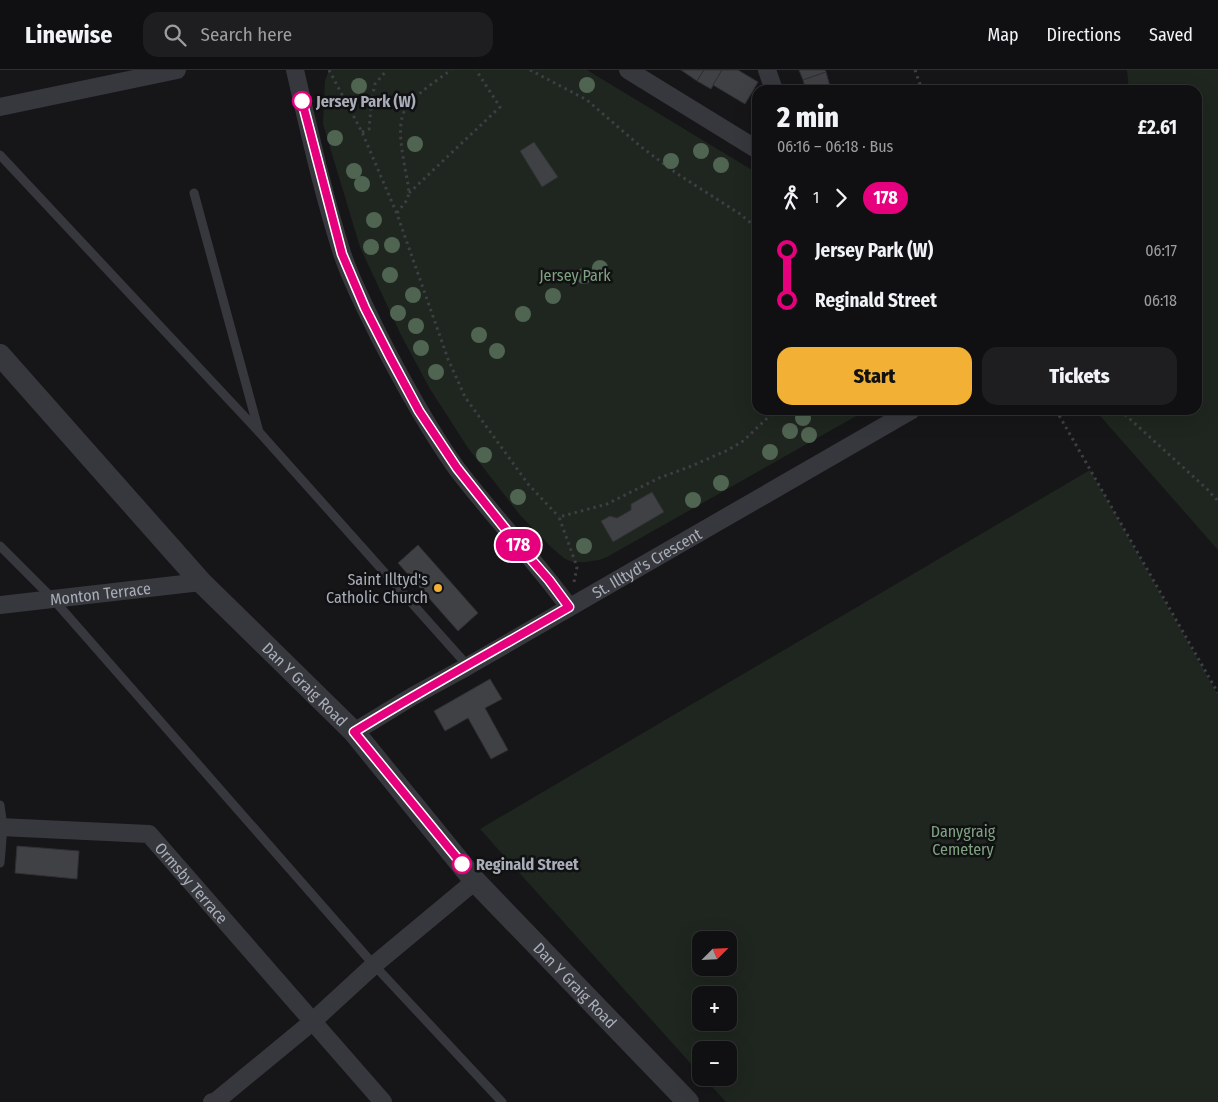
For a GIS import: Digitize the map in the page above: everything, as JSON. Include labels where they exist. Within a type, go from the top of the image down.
[{"type":"street","points":[[0,107],[177,70]]},
{"type":"street","points":[[295,70],[309,132],[342,254],[365,308],[419,411],[457,468],[569,607]]},
{"type":"street","points":[[628,70],[752,146]]},
{"type":"street","points":[[767,70],[772,85]]},
{"type":"street","name":"Dan Y Graig Road","points":[[0,355],[202,582],[354,732],[475,880],[688,1102]]},
{"type":"street","name":"St. Illtyd's Crescent","points":[[354,732],[412,696],[468,666],[903,415]]},
{"type":"street","name":"Monton Terrace","points":[[0,604],[202,582]]},
{"type":"street","name":"Ormsby Terrace","points":[[2,827],[149,834],[383,1102]]},
{"type":"street","points":[[220,1100],[312,1022],[374,965],[475,880]]},
{"type":"lane","points":[[0,155],[260,433],[468,666]]},
{"type":"lane","points":[[194,193],[260,433]]},
{"type":"lane","points":[[0,546],[52,598],[374,965],[502,1102]]},
{"type":"lane","points":[[0,805],[2,827],[0,863]]},
{"type":"path","points":[[330,70],[362,132],[397,214],[448,359],[465,397],[528,484],[559,517],[577,568],[569,607]]},
{"type":"path","points":[[362,132],[369,129],[375,84],[387,70]]},
{"type":"path","points":[[397,214],[407,200],[409,193],[401,141],[403,114],[419,95],[451,70]]},
{"type":"path","points":[[409,193],[500,106],[476,70]]},
{"type":"path","points":[[530,70],[587,100],[648,152],[752,224]]},
{"type":"path","points":[[915,70],[920,85]]},
{"type":"path","points":[[559,517],[607,504],[659,478],[689,468],[728,450],[743,441],[771,415]]},
{"type":"path","points":[[1059,415],[1218,693]]},
{"type":"path","points":[[1126,415],[1218,501]]},
{"type":"green space","name":"Jersey Park","points":[[329,70],[587,70],[752,170],[752,415],[858,415],[607,557],[586,562],[573,562],[565,559],[520,515],[468,448],[430,389],[401,335],[360,247],[323,124],[325,81]]},
{"type":"green space","points":[[1127,70],[1218,70],[1218,550],[1099,415],[1202,415],[1202,85],[1128,85]]},
{"type":"green space","name":"Danygraig Cemetery","points":[[1090,470],[1218,695],[1218,1102],[726,1102],[711,1086],[737,1086],[737,1041],[692,1041],[692,1065],[480,829]]},
{"type":"building","points":[[681,70],[704,70],[697,81]]},
{"type":"building","points":[[704,70],[722,70],[711,89],[697,81]]},
{"type":"building","points":[[722,70],[738,70],[758,82],[756,85],[752,85],[752,92],[745,104],[713,85]]},
{"type":"building","points":[[799,70],[825,70],[826,72],[803,80]]},
{"type":"building","points":[[826,72],[830,85],[804,85],[803,80]]},
{"type":"building","points":[[534,142],[558,177],[542,187],[520,151]]},
{"type":"building","points":[[652,492],[664,512],[613,542],[601,521],[610,516],[617,518],[631,510],[631,504]]},
{"type":"building","name":"Saint Illtyd's Catholic Church","points":[[418,545],[478,613],[458,631],[398,563]]},
{"type":"building","points":[[490,679],[502,699],[485,708],[508,750],[491,759],[468,718],[445,731],[434,711]]},
{"type":"building","points":[[17,846],[79,851],[77,879],[15,873]]},
{"type":"bus line","name":"178","points":[[302,101],[342,254],[365,308],[390,357],[419,411],[457,468],[569,607],[468,666],[412,696],[354,732],[462,864]]},
{"type":"place","name":"Jersey Park (W)","points":[[302,101]]},
{"type":"place","name":"Saint Illtyd's Catholic Church","points":[[438,588]]},
{"type":"place","name":"Reginald Street","points":[[462,864]]}]
